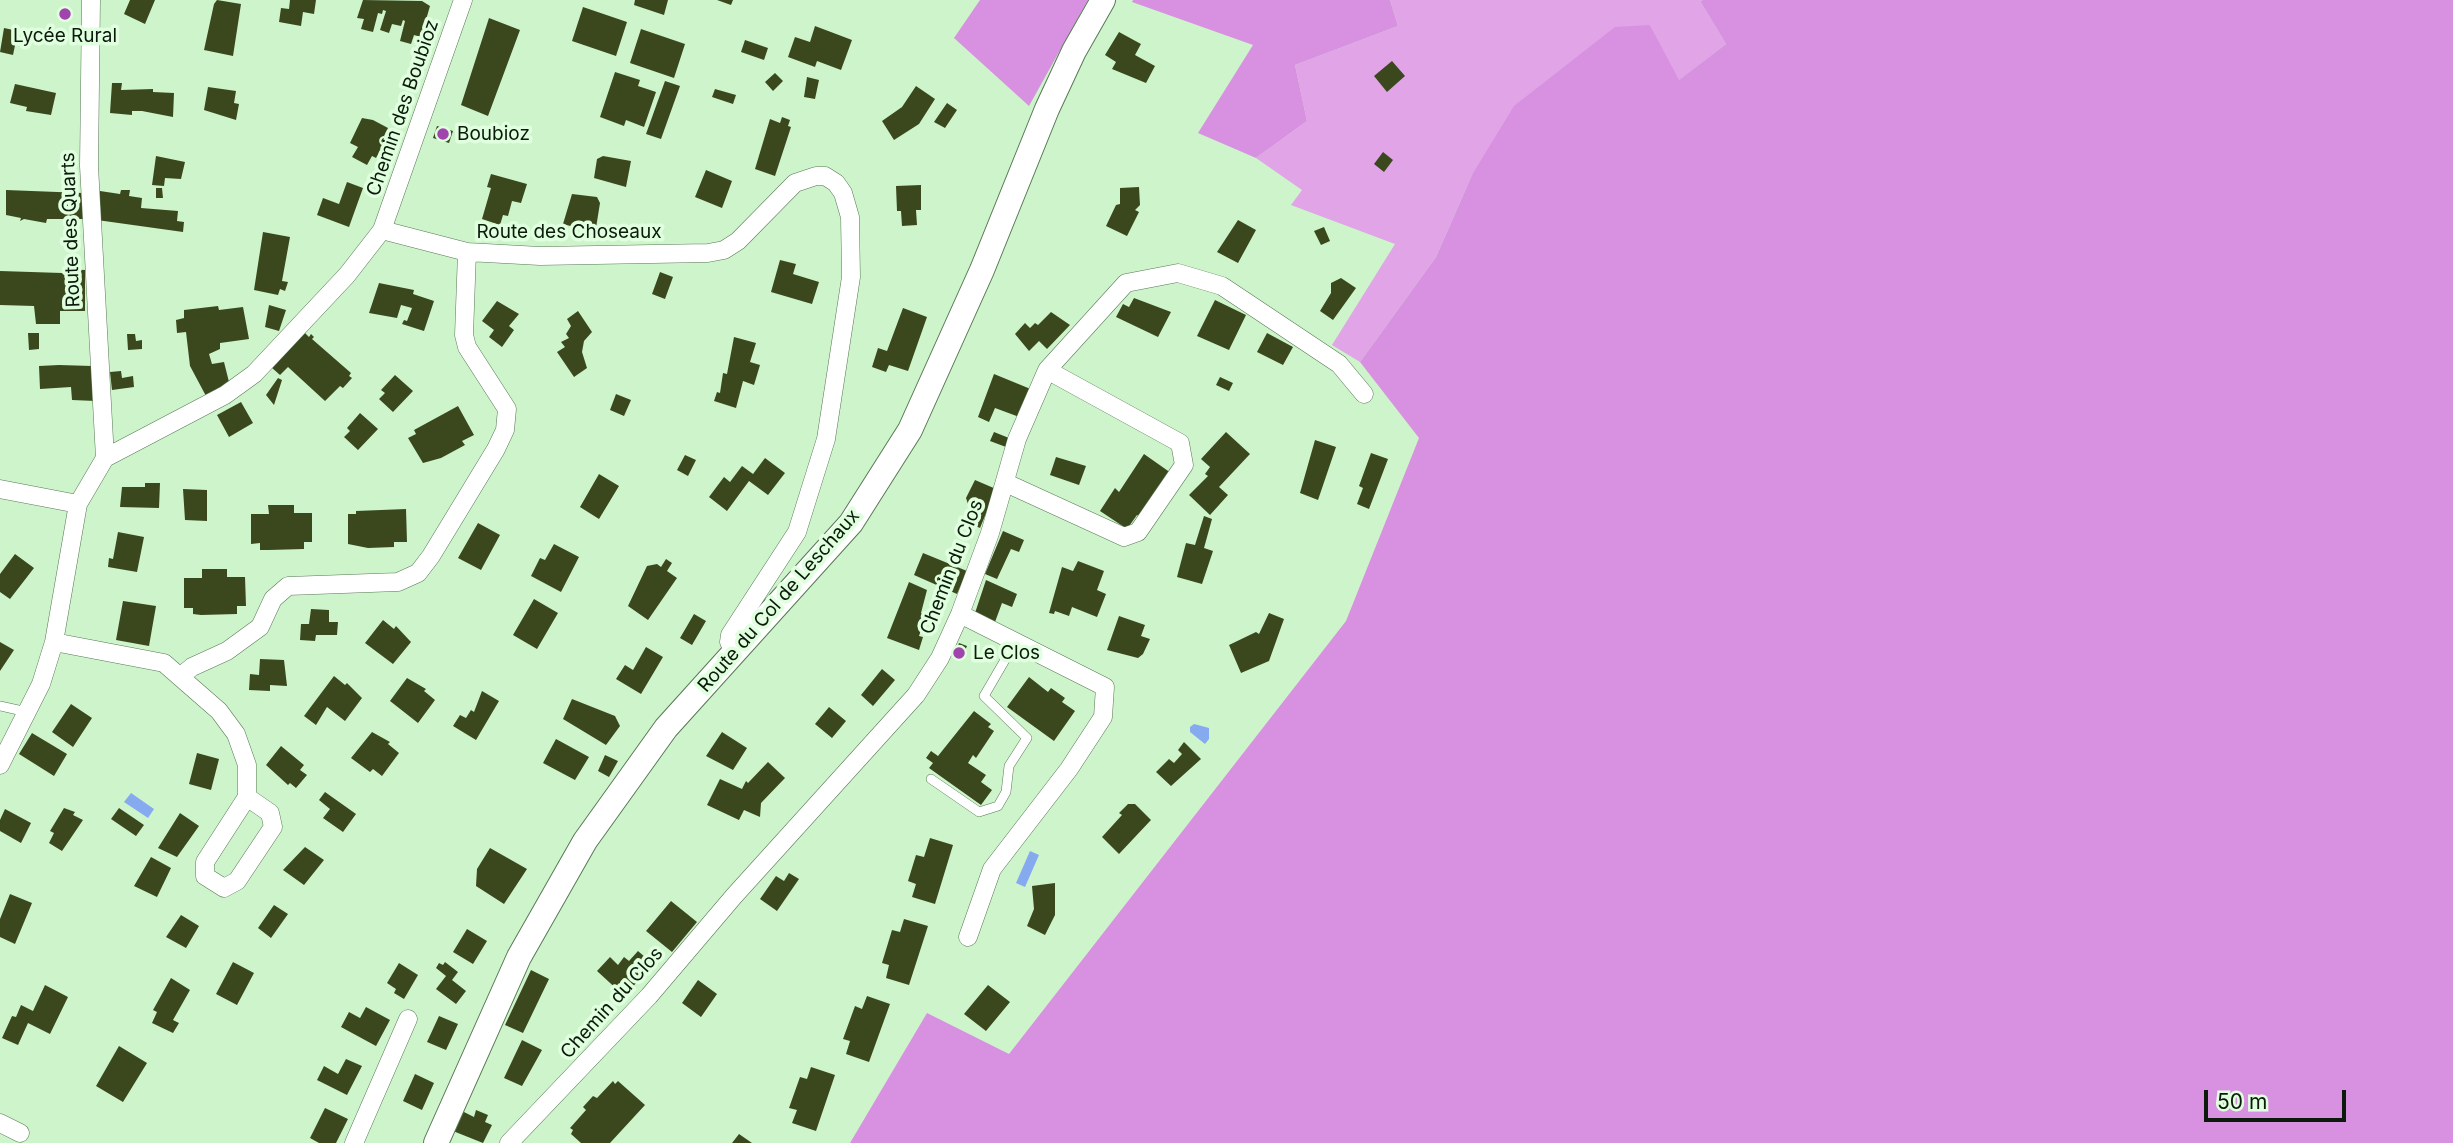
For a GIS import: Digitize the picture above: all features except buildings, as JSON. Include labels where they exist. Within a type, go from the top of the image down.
[{"type":"main road","name":"Route du Col de Leschaux","points":[[436,1143],[519,957],[568,866],[666,728],[851,523],[910,430],[982,270],[1047,109],[1074,51],[1103,0]]},
{"type":"street","name":"Route des Quarts","points":[[91,0],[90,190],[105,458]]},
{"type":"street","name":"Chemin des Boubioz","points":[[382,230],[463,0]]},
{"type":"street","name":"Route des Choseaux","points":[[382,230],[467,252],[540,256],[724,250],[795,183],[816,176],[836,183],[850,217],[850,277],[826,439],[797,532],[730,635],[729,642],[735,653]]},
{"type":"street","points":[[0,765],[29,713],[54,642],[78,504],[105,458],[225,395],[254,374],[347,275],[382,230]]},
{"type":"street","points":[[181,676],[192,667],[227,651],[260,626],[273,598],[288,586],[398,582],[418,573],[431,556],[505,430],[507,409],[467,347],[464,335],[467,252]]},
{"type":"street","name":"Chemin du Clos","points":[[509,1143],[649,996],[734,896],[916,695],[940,658],[960,614],[1006,483],[1017,439],[1047,370],[1126,283],[1178,274],[1222,286],[1339,364],[1364,394]]},
{"type":"street","points":[[1006,483],[1124,537],[1138,532],[1184,465],[1180,443],[1047,370]]},
{"type":"street","points":[[0,489],[78,504]]},
{"type":"street","points":[[960,614],[1105,687],[1103,717],[1069,769],[992,869],[968,937]]},
{"type":"street","points":[[54,642],[164,663],[219,711],[236,734],[247,765],[247,797],[205,862],[205,876],[223,888],[237,881],[273,827],[270,813],[247,797]]},
{"type":"street","points":[[354,1143],[408,1019]]},
{"type":"street","points":[[0,1123],[20,1133]]},
{"type":"lane","points":[[931,779],[979,812],[998,806],[1006,792],[1009,766],[1027,737],[984,696],[1016,641]]},
{"type":"lane","points":[[0,706],[29,713]]},
{"type":"shaded area","points":[[980,0],[1088,0],[1029,106],[954,38]]},
{"type":"shaded area","points":[[1390,0],[1703,0],[1700,1],[1726,44],[1678,81],[1650,25],[1472,175],[1436,257],[1360,362],[1332,345],[1395,244],[1291,205],[1302,190],[1256,158],[1307,121],[1295,65],[1398,26]]},
{"type":"shaded area","points":[[1390,0],[1398,26],[1295,65],[1307,121],[1256,158],[1198,133],[1253,45],[1132,2]]},
{"type":"shaded area","points":[[2453,0],[2453,1143],[850,1143],[927,1013],[1009,1054],[1346,621],[1419,438],[1360,362],[1436,257],[1472,175],[1514,106],[1615,27],[1650,25],[1679,80],[1726,44],[1700,1]]},
{"type":"water","points":[[1194,724],[1209,728],[1209,739],[1205,744],[1190,732],[1190,727]]},
{"type":"water","points":[[131,793],[154,809],[148,818],[124,802]]},
{"type":"water","points":[[1030,851],[1039,855],[1025,887],[1016,883]]},
{"type":"place","name":"Lycée Rural","points":[[65,14]]},
{"type":"place","name":"Boubioz","points":[[443,134]]},
{"type":"place","name":"Le Clos","points":[[959,653]]}]
